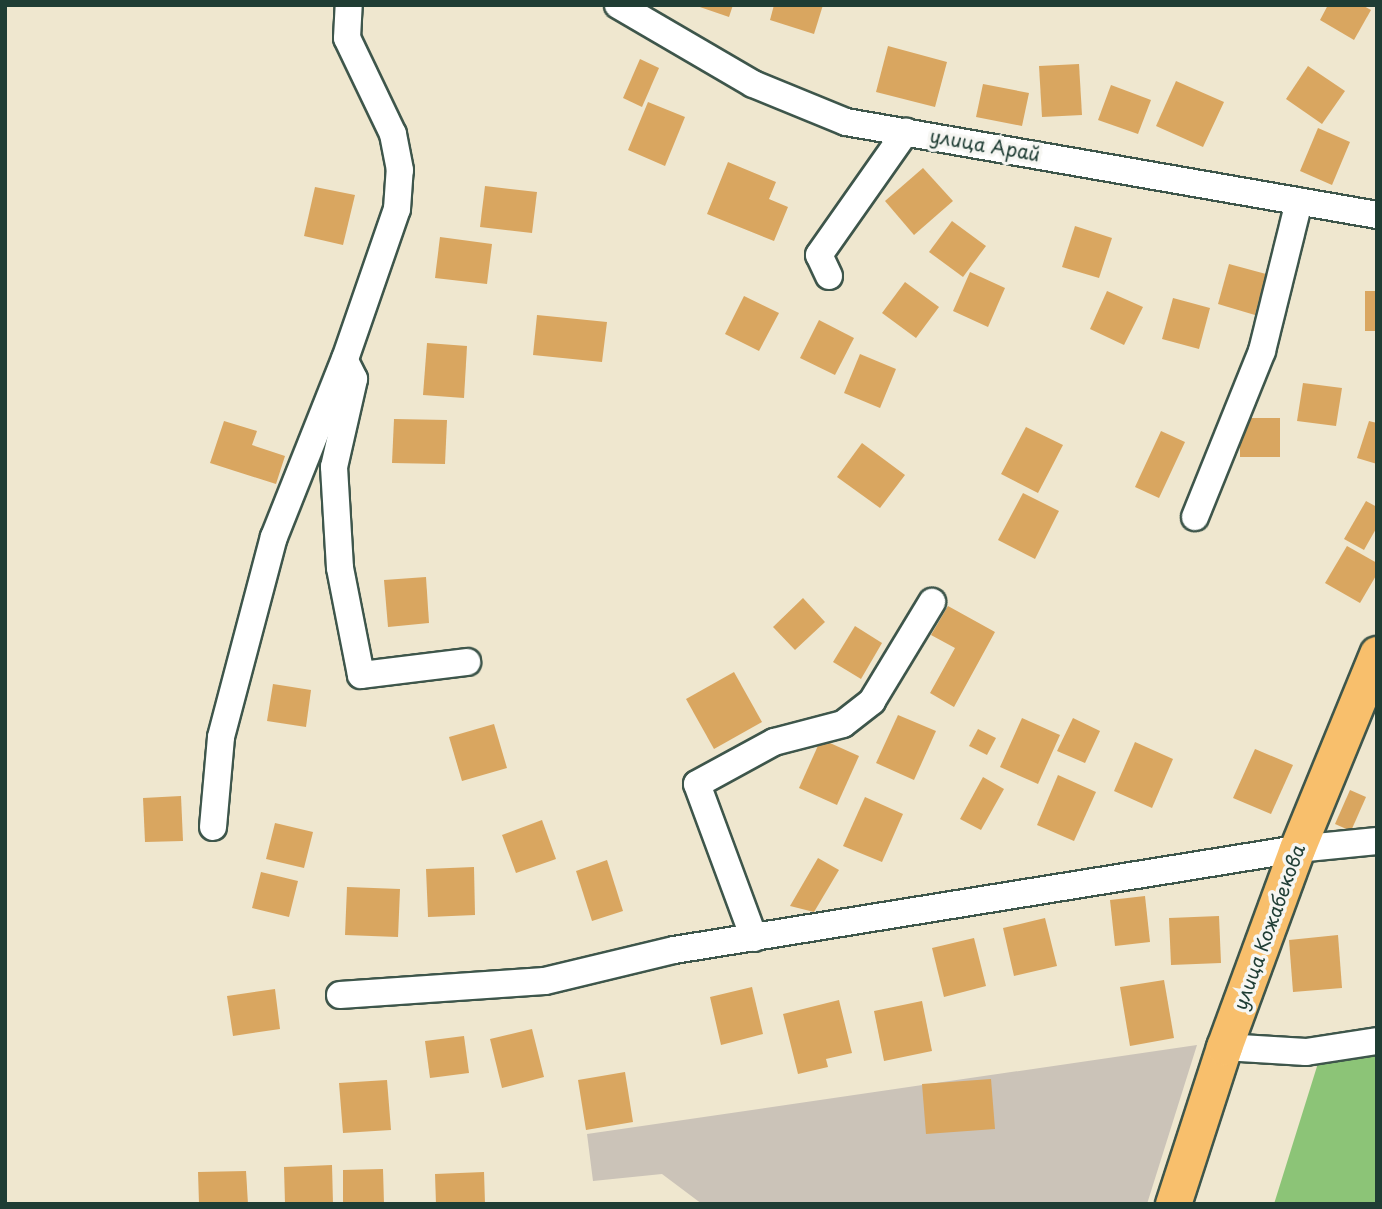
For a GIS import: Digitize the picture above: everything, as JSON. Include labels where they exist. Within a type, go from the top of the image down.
[{"type":"main road","name":"улица Кожабекова","points":[[1173,1204],[1224,1048],[1297,849],[1377,654]]},
{"type":"street","points":[[213,827],[221,737],[274,537],[345,359],[397,209],[400,170],[393,134],[346,38],[349,5]]},
{"type":"street","name":"улица Арай","points":[[618,5],[753,84],[846,122],[1377,215]]},
{"type":"street","points":[[829,276],[818,255],[906,131]]},
{"type":"street","points":[[1195,517],[1262,351],[1299,201]]},
{"type":"street","points":[[345,359],[354,379],[334,467],[340,568],[361,675],[467,662]]},
{"type":"street","points":[[754,938],[697,784],[774,742],[843,724],[872,701],[932,602]]},
{"type":"street","points":[[340,995],[545,981],[674,950],[1297,849],[1377,841]]},
{"type":"street","points":[[1224,1048],[1306,1052],[1377,1041]]},
{"type":"shaded area","points":[[1197,1045],[1147,1204],[702,1204],[662,1174],[593,1181],[587,1134]]},
{"type":"green space","points":[[1377,1052],[1377,1204],[1274,1204],[1319,1060]]},
{"type":"building","points":[[694,5],[733,5],[729,17]]},
{"type":"building","points":[[774,5],[823,5],[814,34],[770,20]]},
{"type":"building","points":[[1328,5],[1362,5],[1371,10],[1354,40],[1320,20]]},
{"type":"building","points":[[888,46],[947,62],[935,107],[876,92]]},
{"type":"building","points":[[640,59],[659,68],[642,107],[623,98]]},
{"type":"building","points":[[1079,64],[1082,115],[1042,117],[1039,66]]},
{"type":"building","points":[[1308,66],[1345,91],[1322,124],[1286,99]]},
{"type":"building","points":[[1176,81],[1224,102],[1203,147],[1156,126]]},
{"type":"building","points":[[983,84],[1029,93],[1022,126],[976,117]]},
{"type":"building","points":[[1111,85],[1151,100],[1138,134],[1098,120]]},
{"type":"building","points":[[648,102],[685,117],[665,166],[628,150]]},
{"type":"building","points":[[1318,128],[1350,142],[1332,185],[1300,171]]},
{"type":"building","points":[[728,162],[776,182],[769,199],[788,207],[774,241],[707,214]]},
{"type":"building","points":[[923,168],[953,201],[914,235],[885,201]]},
{"type":"building","points":[[485,186],[537,192],[532,233],[480,227]]},
{"type":"building","points":[[315,187],[355,195],[343,245],[304,236]]},
{"type":"building","points":[[952,221],[986,246],[963,277],[929,252]]},
{"type":"building","points":[[1075,226],[1112,238],[1099,278],[1062,267]]},
{"type":"building","points":[[440,237],[492,244],[487,284],[435,278]]},
{"type":"building","points":[[1229,264],[1266,274],[1255,315],[1218,304]]},
{"type":"building","points":[[970,272],[1005,288],[988,327],[953,311]]},
{"type":"building","points":[[905,282],[939,307],[916,338],[882,313]]},
{"type":"building","points":[[1107,291],[1143,307],[1124,345],[1090,329]]},
{"type":"building","points":[[1365,291],[1377,291],[1377,331],[1365,331]]},
{"type":"building","points":[[744,296],[779,313],[759,351],[725,334]]},
{"type":"building","points":[[1173,298],[1210,308],[1199,349],[1162,339]]},
{"type":"building","points":[[537,315],[607,322],[602,362],[533,355]]},
{"type":"building","points":[[819,320],[854,338],[835,375],[800,358]]},
{"type":"building","points":[[427,343],[467,346],[464,398],[423,395]]},
{"type":"building","points":[[860,354],[896,369],[880,408],[844,393]]},
{"type":"building","points":[[1303,383],[1342,388],[1336,426],[1297,421]]},
{"type":"building","points":[[1240,418],[1280,418],[1280,457],[1240,457]]},
{"type":"building","points":[[394,419],[447,420],[445,464],[392,463]]},
{"type":"building","points":[[224,421],[257,431],[252,445],[285,456],[276,484],[210,463]]},
{"type":"building","points":[[1369,421],[1377,423],[1377,464],[1357,458]]},
{"type":"building","points":[[1026,427],[1063,445],[1038,493],[1001,474]]},
{"type":"building","points":[[1161,431],[1185,442],[1159,498],[1135,487]]},
{"type":"building","points":[[862,443],[905,475],[880,508],[837,477]]},
{"type":"building","points":[[1023,493],[1059,511],[1035,559],[998,540]]},
{"type":"building","points":[[1366,501],[1377,507],[1377,527],[1364,550],[1344,539]]},
{"type":"building","points":[[1347,546],[1377,563],[1377,574],[1360,603],[1325,583]]},
{"type":"building","points":[[426,577],[429,623],[388,627],[384,580]]},
{"type":"building","points":[[803,598],[825,622],[795,650],[773,627]]},
{"type":"building","points":[[948,606],[995,632],[954,707],[930,693],[955,648],[931,635]]},
{"type":"building","points":[[855,626],[882,643],[861,679],[833,662]]},
{"type":"building","points":[[734,672],[762,722],[714,749],[686,699]]},
{"type":"building","points":[[273,684],[311,690],[306,727],[267,721]]},
{"type":"building","points":[[898,715],[936,731],[914,780],[876,763]]},
{"type":"building","points":[[1022,718],[1060,735],[1038,784],[1000,767]]},
{"type":"building","points":[[1073,718],[1100,731],[1085,763],[1057,751]]},
{"type":"building","points":[[494,724],[507,768],[462,781],[449,737]]},
{"type":"building","points":[[978,729],[996,738],[987,755],[969,746]]},
{"type":"building","points":[[821,739],[859,756],[837,805],[799,788]]},
{"type":"building","points":[[1135,742],[1173,759],[1152,808],[1114,791]]},
{"type":"building","points":[[1255,749],[1293,765],[1271,814],[1233,798]]},
{"type":"building","points":[[1058,775],[1096,792],[1074,841],[1037,825]]},
{"type":"building","points":[[983,777],[1004,789],[981,830],[960,819]]},
{"type":"building","points":[[1350,790],[1366,797],[1351,831],[1335,824]]},
{"type":"building","points":[[181,796],[183,841],[145,842],[143,798]]},
{"type":"building","points":[[865,797],[903,814],[882,862],[843,846]]},
{"type":"building","points":[[542,820],[556,859],[516,873],[502,835]]},
{"type":"building","points":[[275,823],[313,832],[304,868],[266,859]]},
{"type":"building","points":[[818,858],[839,870],[814,912],[790,906]]},
{"type":"building","points":[[607,860],[623,911],[592,921],[576,871]]},
{"type":"building","points":[[474,867],[475,915],[428,917],[426,869]]},
{"type":"building","points":[[261,872],[298,881],[289,917],[252,908]]},
{"type":"building","points":[[347,887],[400,889],[398,937],[345,935]]},
{"type":"building","points":[[1145,896],[1150,942],[1115,946],[1110,900]]},
{"type":"building","points":[[1219,916],[1221,963],[1171,965],[1169,918]]},
{"type":"building","points":[[1045,918],[1057,966],[1014,976],[1003,928]]},
{"type":"building","points":[[1338,935],[1342,988],[1293,992],[1289,940]]},
{"type":"building","points":[[974,938],[986,986],[944,997],[932,948]]},
{"type":"building","points":[[1164,980],[1174,1038],[1130,1046],[1120,987]]},
{"type":"building","points":[[752,987],[763,1034],[721,1045],[710,997]]},
{"type":"building","points":[[275,989],[280,1029],[233,1036],[227,996]]},
{"type":"building","points":[[839,1000],[852,1053],[826,1059],[828,1067],[798,1074],[783,1014]]},
{"type":"building","points":[[922,1001],[932,1051],[884,1061],[874,1011]]},
{"type":"building","points":[[532,1029],[544,1077],[502,1088],[490,1039]]},
{"type":"building","points":[[464,1036],[469,1073],[430,1078],[425,1041]]},
{"type":"building","points":[[625,1072],[633,1122],[586,1130],[578,1080]]},
{"type":"building","points":[[991,1079],[995,1129],[926,1134],[922,1084]]},
{"type":"building","points":[[387,1080],[391,1130],[343,1133],[339,1083]]},
{"type":"building","points":[[332,1165],[333,1204],[285,1204],[284,1167]]},
{"type":"building","points":[[383,1169],[384,1204],[343,1204],[343,1170]]},
{"type":"building","points":[[246,1171],[248,1204],[199,1204],[198,1172]]},
{"type":"building","points":[[484,1172],[485,1204],[436,1204],[435,1174]]}]
